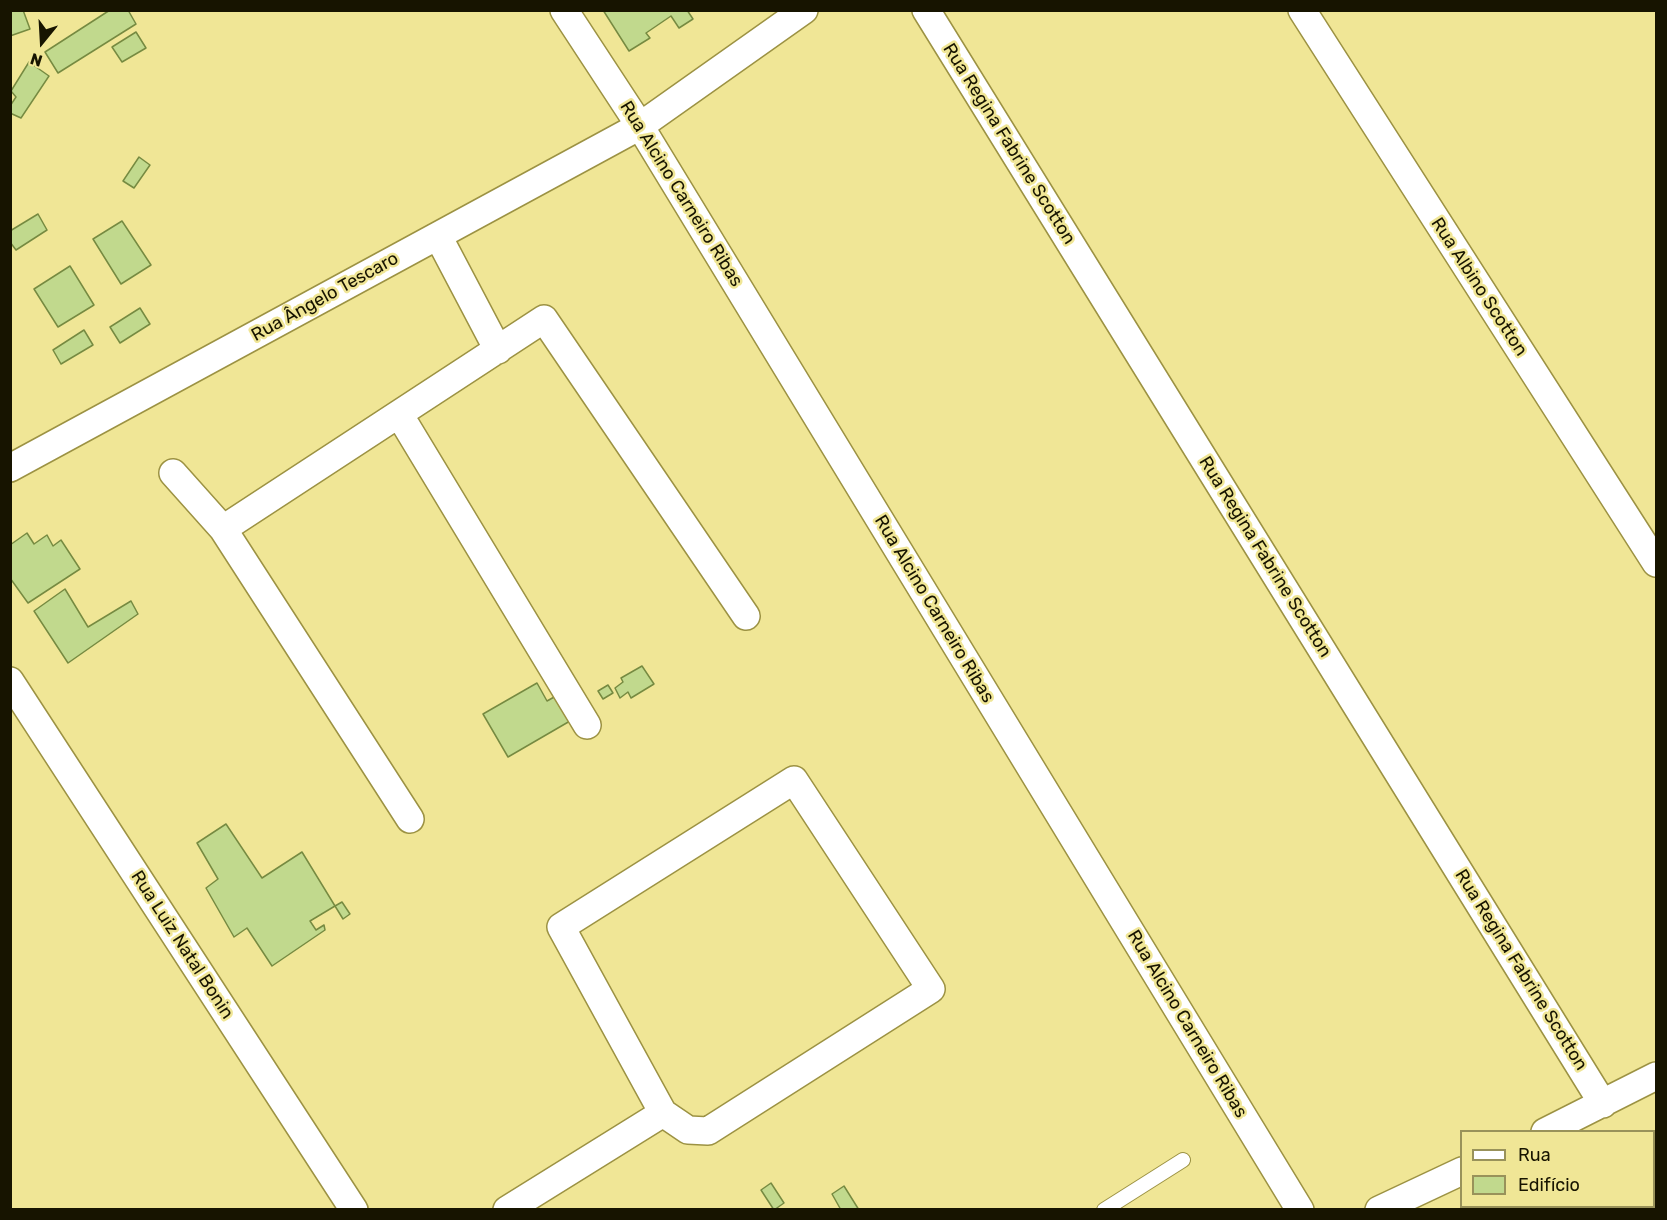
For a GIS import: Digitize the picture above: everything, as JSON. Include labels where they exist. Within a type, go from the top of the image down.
[{"type":"street","name":"Rua Alcino Carneiro Ribas","points":[[564,10],[640,126],[1300,1209]]},
{"type":"street","name":"Rua Ângelo Tescaro","points":[[10,468],[640,126],[804,10]]},
{"type":"street","name":"Rua Regina Fabrine Scotton","points":[[926,10],[1603,1104]]},
{"type":"street","name":"Rua Albino Scotton","points":[[1302,10],[1656,563]]},
{"type":"street","points":[[438,236],[498,350]]},
{"type":"street","points":[[223,529],[544,319],[746,616]]},
{"type":"street","points":[[399,414],[587,725]]},
{"type":"street","points":[[173,473],[223,529],[410,819]]},
{"type":"street","name":"Rua Luiz Natal Bonin","points":[[10,681],[354,1209]]},
{"type":"street","points":[[794,780],[931,989],[708,1131],[688,1130],[663,1113],[561,927],[794,780]]},
{"type":"street","points":[[1547,1130],[1656,1076]]},
{"type":"street","points":[[507,1209],[663,1113]]},
{"type":"street","points":[[1378,1209],[1460,1171]]},
{"type":"lane","points":[[1104,1209],[1183,1160]]},
{"type":"building","points":[[10,10],[23,10],[30,29],[10,36]]},
{"type":"building","points":[[110,10],[128,10],[136,24],[58,73],[45,52]]},
{"type":"building","points":[[603,10],[687,10],[693,19],[679,28],[671,16],[646,33],[650,38],[629,51]]},
{"type":"building","points":[[136,32],[146,48],[122,62],[112,47]]},
{"type":"building","points":[[29,62],[49,76],[21,118],[10,113],[10,106],[16,97],[11,91]]},
{"type":"building","points":[[139,157],[150,165],[134,188],[123,181]]},
{"type":"building","points":[[38,214],[47,230],[16,250],[10,242],[10,231]]},
{"type":"building","points":[[122,221],[151,265],[121,284],[93,239]]},
{"type":"building","points":[[70,266],[94,305],[58,327],[34,289]]},
{"type":"building","points":[[140,308],[150,324],[120,343],[110,327]]},
{"type":"building","points":[[84,330],[93,345],[61,364],[53,350]]},
{"type":"building","points":[[27,533],[34,544],[47,535],[53,546],[61,540],[80,569],[28,603],[10,578],[10,545]]},
{"type":"building","points":[[65,589],[88,627],[131,601],[138,614],[68,663],[34,611]]},
{"type":"building","points":[[642,666],[654,684],[631,698],[628,692],[620,698],[615,688],[623,682],[621,678]]},
{"type":"building","points":[[537,683],[547,701],[556,696],[570,721],[508,757],[483,714]]},
{"type":"building","points":[[608,685],[613,693],[603,699],[598,691]]},
{"type":"building","points":[[226,824],[262,878],[302,852],[335,906],[310,921],[316,930],[324,925],[325,930],[272,966],[247,928],[234,937],[206,888],[218,879],[197,843]]},
{"type":"building","points":[[342,902],[350,914],[343,919],[335,906]]},
{"type":"building","points":[[771,1183],[784,1203],[774,1210],[761,1190]]},
{"type":"building","points":[[844,1186],[859,1210],[841,1210],[832,1194]]}]
